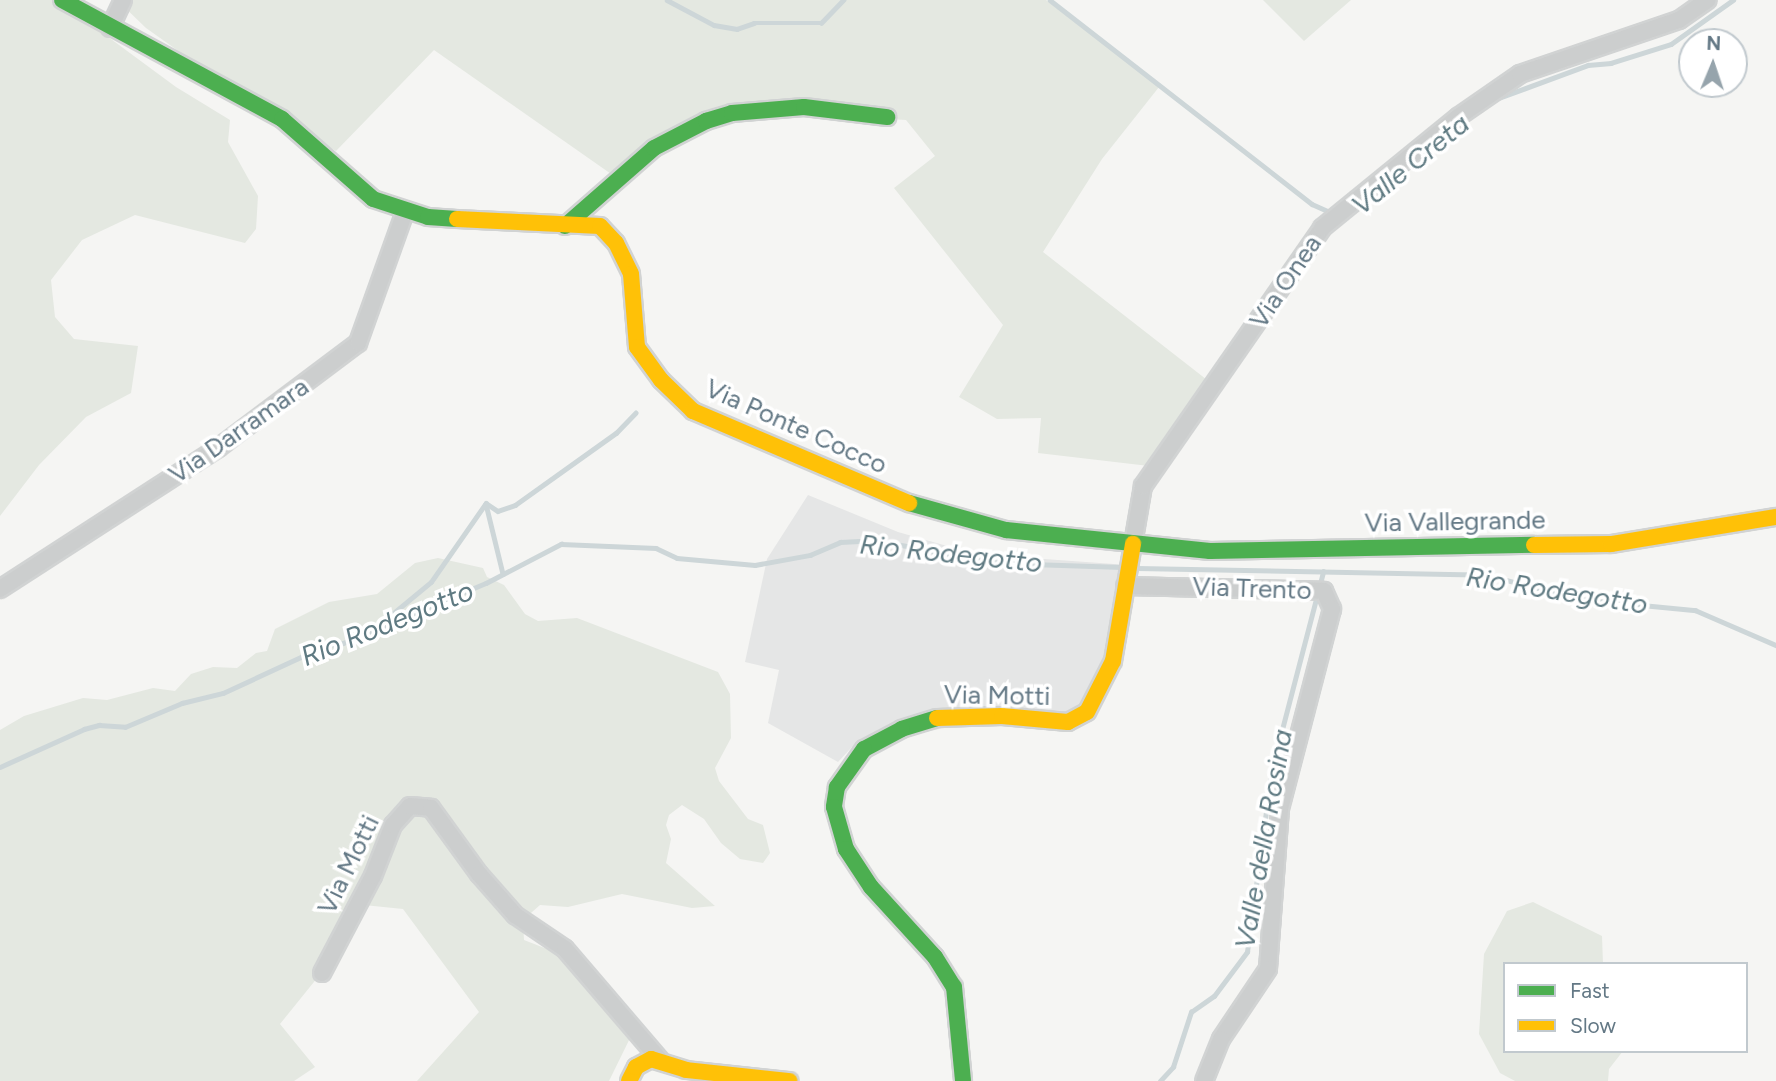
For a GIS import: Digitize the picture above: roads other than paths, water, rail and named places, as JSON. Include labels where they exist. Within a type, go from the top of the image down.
[{"type":"street","name":"Via Ponte Cocco","points":[[62,0],[282,119],[373,199],[405,212],[428,217],[600,226],[616,243],[631,274],[637,347],[661,380],[693,411],[900,500],[1006,530],[1132,550]]},
{"type":"street","points":[[110,28],[123,0]]},
{"type":"street","name":"Via Onea","points":[[1132,550],[1143,486],[1322,228],[1458,117],[1520,74],[1679,20],[1708,0]]},
{"type":"street","points":[[565,226],[654,148],[706,121],[732,113],[804,107],[887,117]]},
{"type":"street","name":"Via Darramara","points":[[0,589],[218,448],[358,343],[405,212]]},
{"type":"street","name":"Via Vallegrande","points":[[1132,550],[1611,544],[1776,517]]},
{"type":"street","name":"Via Motti","points":[[963,1081],[954,987],[935,957],[872,887],[846,849],[834,807],[837,787],[864,749],[902,729],[938,718],[1078,719],[1100,690],[1113,661],[1132,550]]},
{"type":"street","name":"Via Trento","points":[[1126,582],[1317,591],[1332,609],[1280,809],[1268,970],[1221,1039],[1204,1081]]},
{"type":"street","name":"Via Motti","points":[[322,973],[373,876],[393,825],[410,806],[431,808],[506,905],[565,949],[660,1060]]},
{"type":"street","points":[[629,1081],[642,1063],[660,1060],[686,1070],[789,1081]]},
{"type":"waterway","name":"Valle Creta","points":[[667,0],[714,25],[737,29],[754,23],[821,23],[843,0]]},
{"type":"waterway","name":"Valle Creta","points":[[1050,0],[1312,204],[1334,214]]},
{"type":"waterway","name":"Valle Creta","points":[[1496,99],[1588,65],[1611,63],[1671,44],[1733,0]]},
{"type":"waterway","points":[[486,503],[498,511],[515,505],[616,433],[635,413]]},
{"type":"waterway","points":[[379,625],[431,582],[486,503]]},
{"type":"waterway","points":[[486,504],[503,574]]},
{"type":"waterway","name":"Rio Rodegotto","points":[[0,767],[84,729],[99,725],[125,727],[182,703],[223,693],[327,645],[343,643],[486,583],[561,544],[656,548],[677,558],[755,565],[810,555],[840,542],[874,540],[999,563],[1122,567]]},
{"type":"waterway","name":"Rio Rodegotto","points":[[1137,568],[1487,575],[1580,599],[1695,610],[1776,645]]},
{"type":"waterway","name":"Valle della Rosina","points":[[1160,1081],[1173,1067],[1191,1012],[1214,996],[1247,952],[1272,768],[1323,572]]}]
